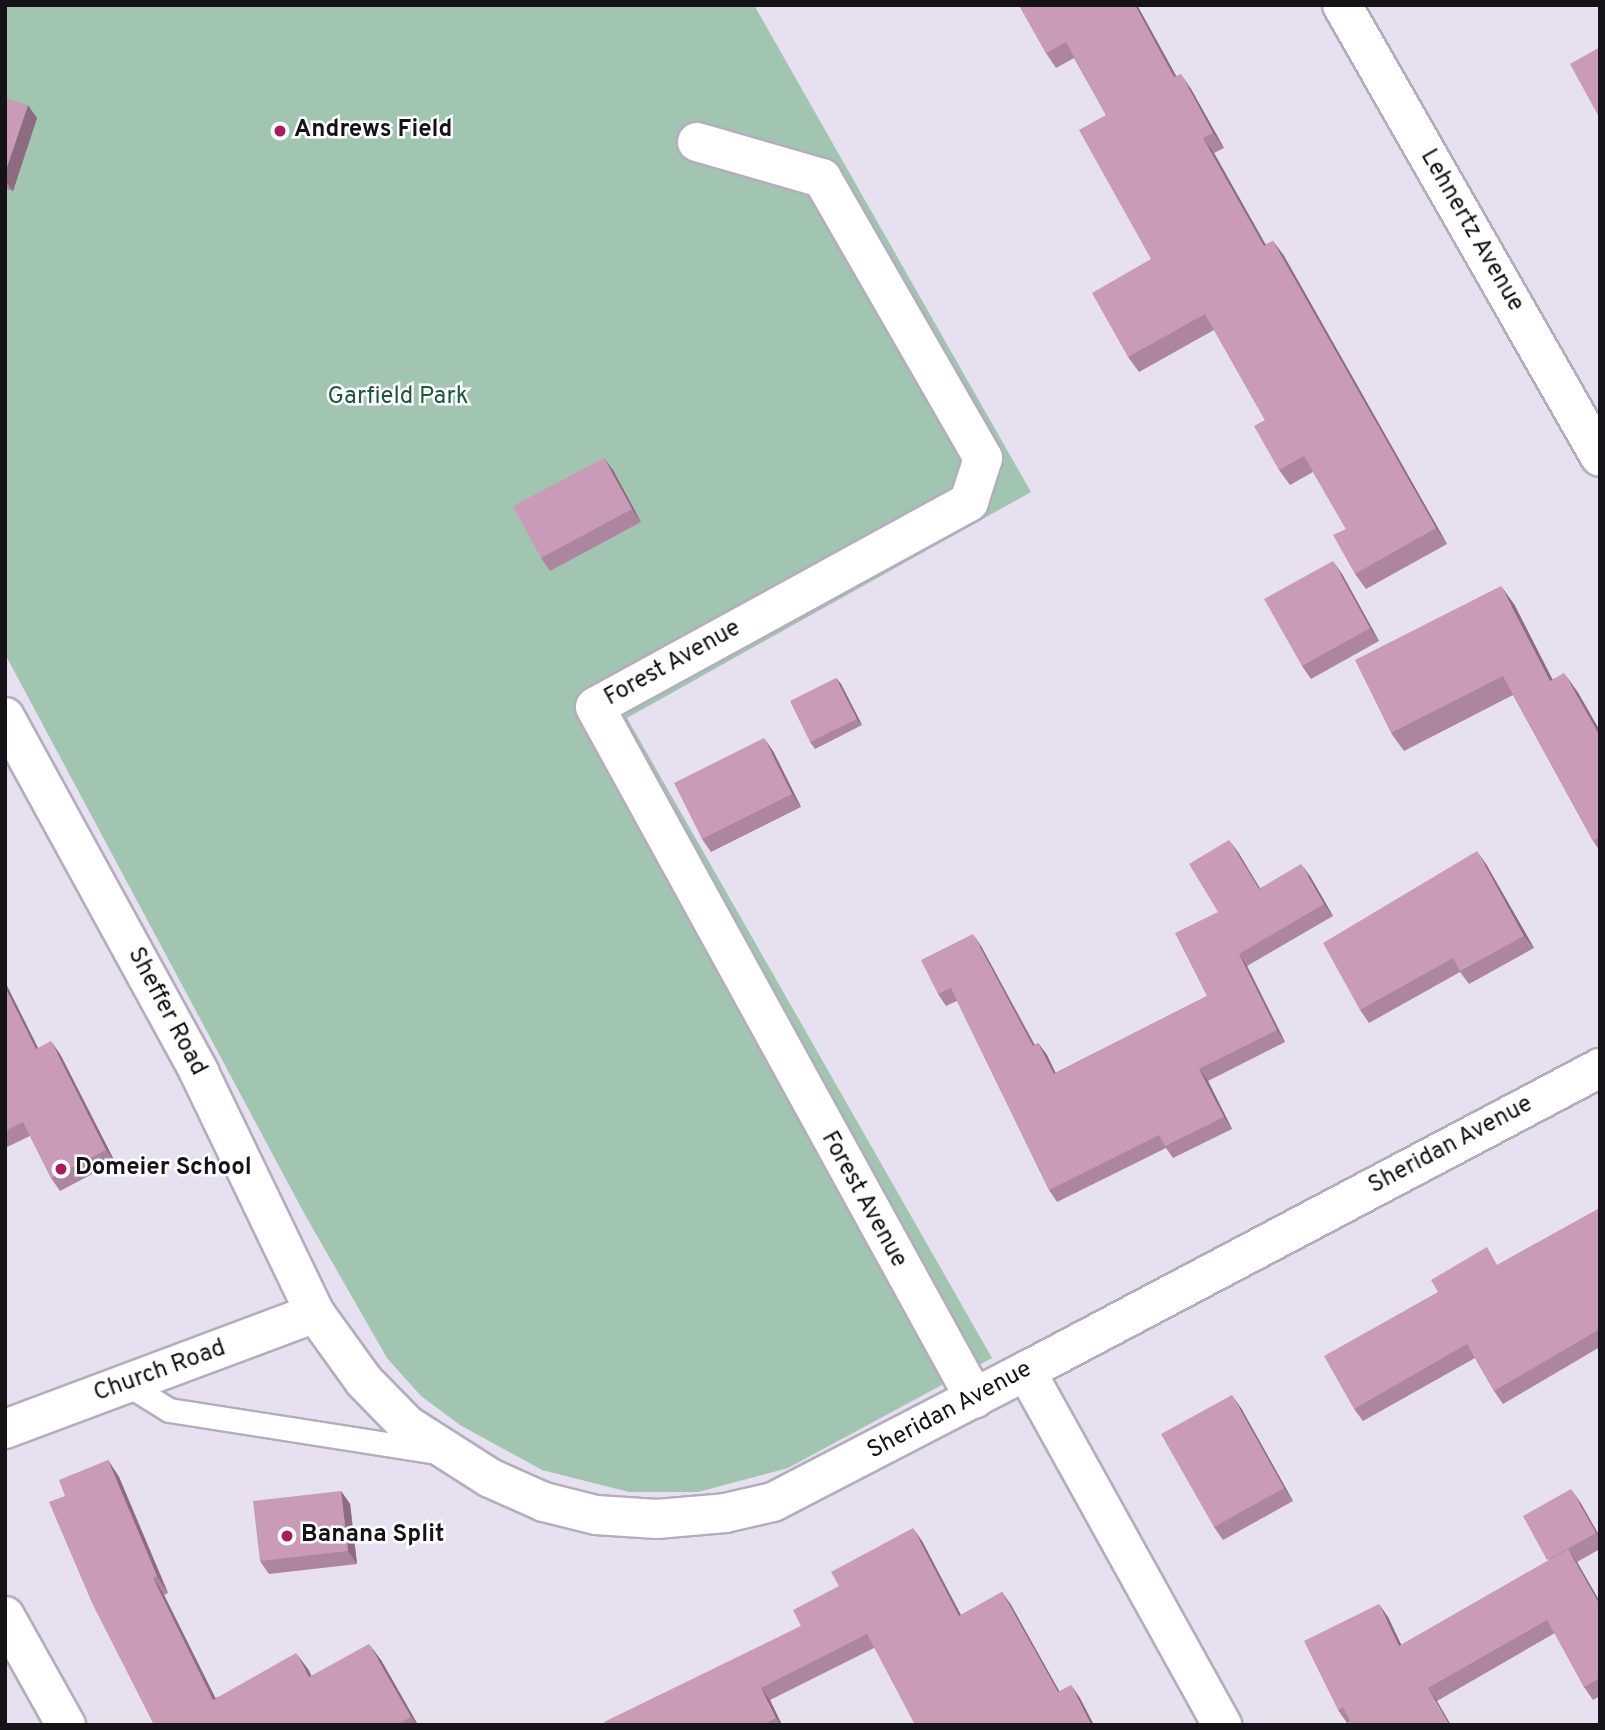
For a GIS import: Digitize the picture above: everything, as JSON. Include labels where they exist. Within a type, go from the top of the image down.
[{"type":"street","name":"Lehnertz Avenue","points":[[1342,5],[1600,457]]},
{"type":"street","name":"Forest Avenue","points":[[697,142],[822,178],[983,458],[969,502],[595,707],[975,1399]]},
{"type":"street","name":"Sheffer Road","points":[[5,717],[200,1072],[315,1313]]},
{"type":"street","name":"Sheridan Avenue","points":[[315,1313],[381,1400],[446,1453],[544,1502],[596,1515],[657,1519],[725,1513],[773,1502],[975,1399],[1600,1068]]},
{"type":"street","name":"Church Road","points":[[5,1429],[315,1313]]},
{"type":"street","points":[[1026,1371],[1222,1725]]},
{"type":"street","points":[[5,1616],[66,1725]]},
{"type":"lane","points":[[127,1384],[169,1410],[446,1453]]},
{"type":"green space","name":"Garfield Park","points":[[5,5],[754,5],[1031,492],[627,718],[992,1358],[788,1468],[698,1492],[629,1492],[542,1470],[460,1425],[421,1396],[387,1358],[304,1213],[5,654]]},
{"type":"building","points":[[1019,5],[1135,5],[1174,77],[1181,74],[1213,133],[1203,138],[1264,246],[1273,241],[1436,528],[1355,574],[1333,535],[1346,529],[1304,456],[1279,470],[1254,426],[1265,420],[1205,314],[1128,357],[1092,293],[1151,259],[1079,130],[1106,115],[1066,42],[1046,53]]},
{"type":"building","points":[[1600,47],[1600,119],[1570,64]]},
{"type":"building","points":[[5,98],[28,105],[5,173]]},
{"type":"building","points":[[604,458],[632,509],[541,558],[513,506]]},
{"type":"building","points":[[1333,561],[1370,628],[1302,666],[1264,599]]},
{"type":"building","points":[[1501,586],[1550,681],[1564,673],[1600,736],[1600,837],[1593,841],[1503,676],[1391,733],[1355,660]]},
{"type":"building","points":[[836,678],[857,719],[810,742],[790,701]]},
{"type":"building","points":[[764,738],[792,794],[702,839],[674,783]]},
{"type":"building","points":[[1229,840],[1259,889],[1301,864],[1324,904],[1239,954],[1277,1030],[1199,1069],[1224,1117],[1165,1146],[1159,1135],[1049,1190],[951,988],[938,994],[921,960],[973,934],[1033,1046],[1038,1043],[1054,1074],[1207,996],[1175,933],[1218,912],[1189,864]]},
{"type":"building","points":[[1477,851],[1524,936],[1460,971],[1453,958],[1360,1010],[1323,943]]},
{"type":"building","points":[[5,987],[36,1049],[51,1041],[106,1150],[51,1178],[23,1122],[5,1131]]},
{"type":"building","points":[[1600,1208],[1600,1329],[1494,1391],[1467,1344],[1354,1409],[1324,1356],[1438,1292],[1431,1280],[1487,1247],[1497,1265]]},
{"type":"building","points":[[1232,1395],[1284,1488],[1214,1527],[1161,1434]]},
{"type":"building","points":[[108,1460],[157,1576],[153,1578],[213,1700],[296,1653],[309,1677],[369,1644],[411,1717],[396,1725],[154,1725],[92,1603],[49,1502],[65,1496],[59,1480]]},
{"type":"building","points":[[1571,1489],[1596,1533],[1547,1560],[1523,1516]]},
{"type":"building","points":[[341,1491],[348,1551],[260,1561],[253,1501]]},
{"type":"building","points":[[913,1528],[959,1616],[1002,1592],[1058,1692],[1071,1685],[1091,1725],[915,1725],[867,1634],[761,1688],[776,1718],[762,1725],[606,1725],[604,1722],[801,1626],[793,1610],[839,1586],[831,1572]]},
{"type":"building","points":[[1568,1549],[1600,1605],[1600,1678],[1584,1687],[1547,1620],[1428,1688],[1449,1725],[1352,1725],[1343,1707],[1338,1710],[1304,1641],[1379,1604],[1399,1646]]},
{"type":"place","name":"Andrews Field","points":[[280,131]]},
{"type":"place","name":"Domeier School","points":[[61,1169]]},
{"type":"place","name":"Banana Split","points":[[287,1536]]}]
